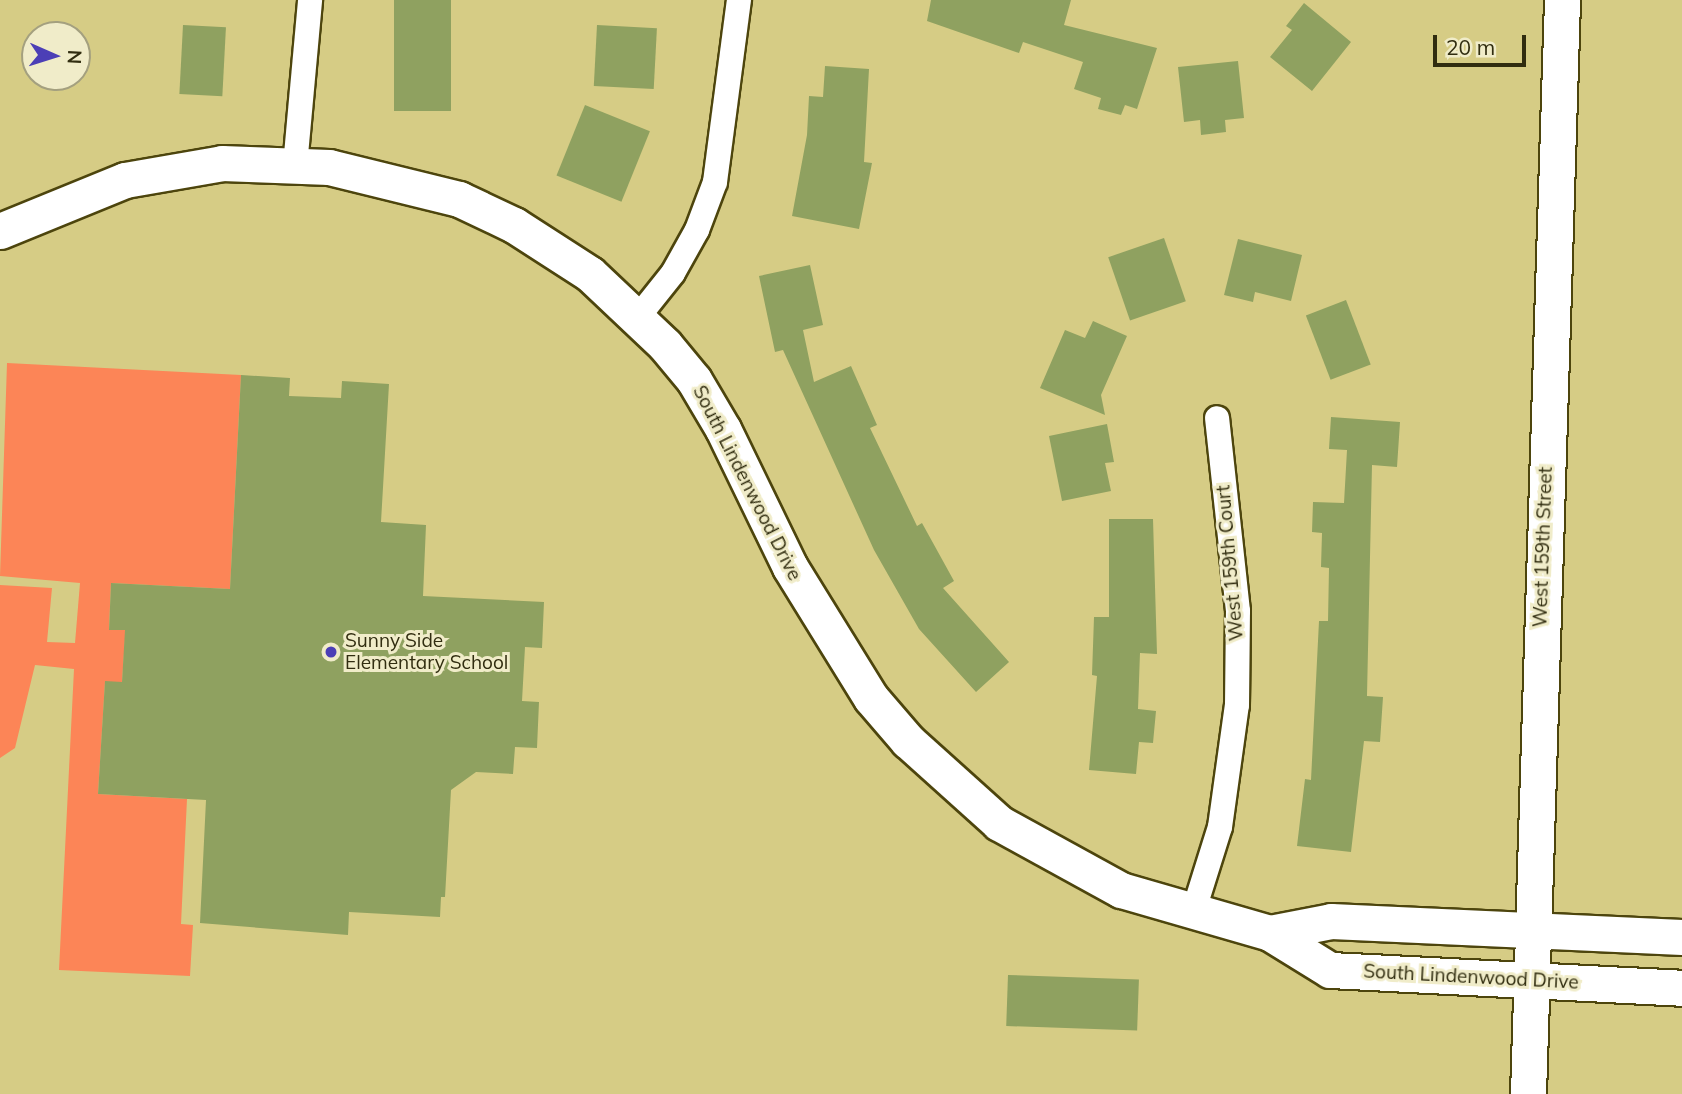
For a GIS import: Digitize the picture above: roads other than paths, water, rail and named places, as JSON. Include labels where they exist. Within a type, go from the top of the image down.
[{"type":"street","points":[[295,166],[310,0]]},
{"type":"street","points":[[638,317],[673,273],[697,230],[715,182],[739,0]]},
{"type":"street","name":"West 159th Street","points":[[1528,1094],[1528,981],[1562,0]]},
{"type":"street","name":"South Lindenwood Drive","points":[[0,231],[61,203],[164,171],[222,163],[295,166],[368,174],[459,199],[550,246],[638,317],[694,380],[828,634],[870,698],[908,741],[999,824],[1121,890],[1193,913],[1270,933],[1330,970],[1682,988]]},
{"type":"street","name":"West 159th Court","points":[[1193,913],[1220,827],[1237,705],[1238,611],[1217,418]]},
{"type":"street","name":"South Lindenwood Drive","points":[[1270,933],[1331,921],[1530,927],[1682,937]]},
{"type":"place","name":"Sunny Side Elementary School","points":[[331,652]]}]
